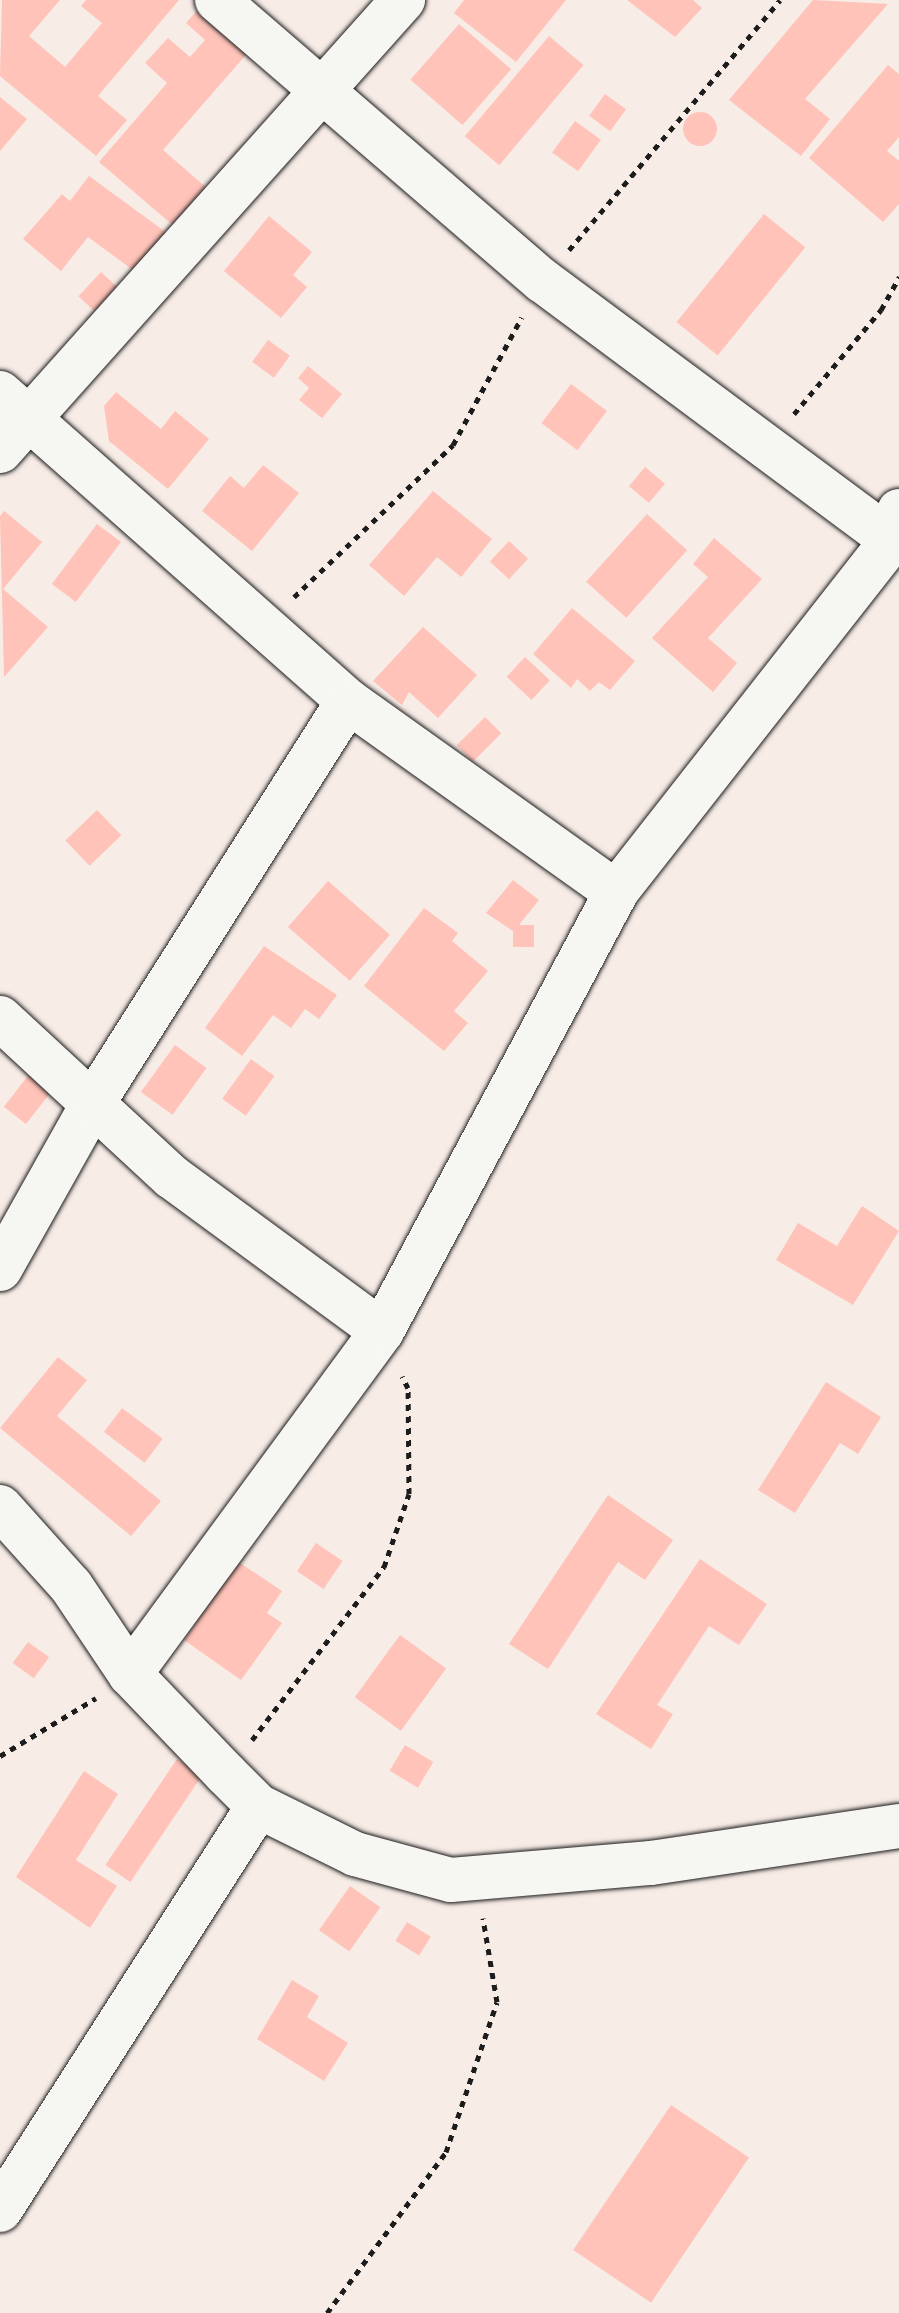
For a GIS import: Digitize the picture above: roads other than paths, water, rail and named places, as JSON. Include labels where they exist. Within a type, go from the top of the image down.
[{"type":"street","points":[[130,1674],[382,1331],[616,892],[895,526],[765,448],[543,281],[217,0]]},
{"type":"street","points":[[403,0],[326,91],[10,422],[348,701],[616,892]]},
{"type":"street","points":[[0,1269],[93,1103],[348,701]]},
{"type":"street","points":[[0,1018],[241,1234],[382,1331]]},
{"type":"street","points":[[0,1507],[71,1586],[130,1674],[258,1806],[355,1854],[451,1880],[651,1863],[899,1826]]},
{"type":"street","points":[[0,2210],[258,1806]]}]
